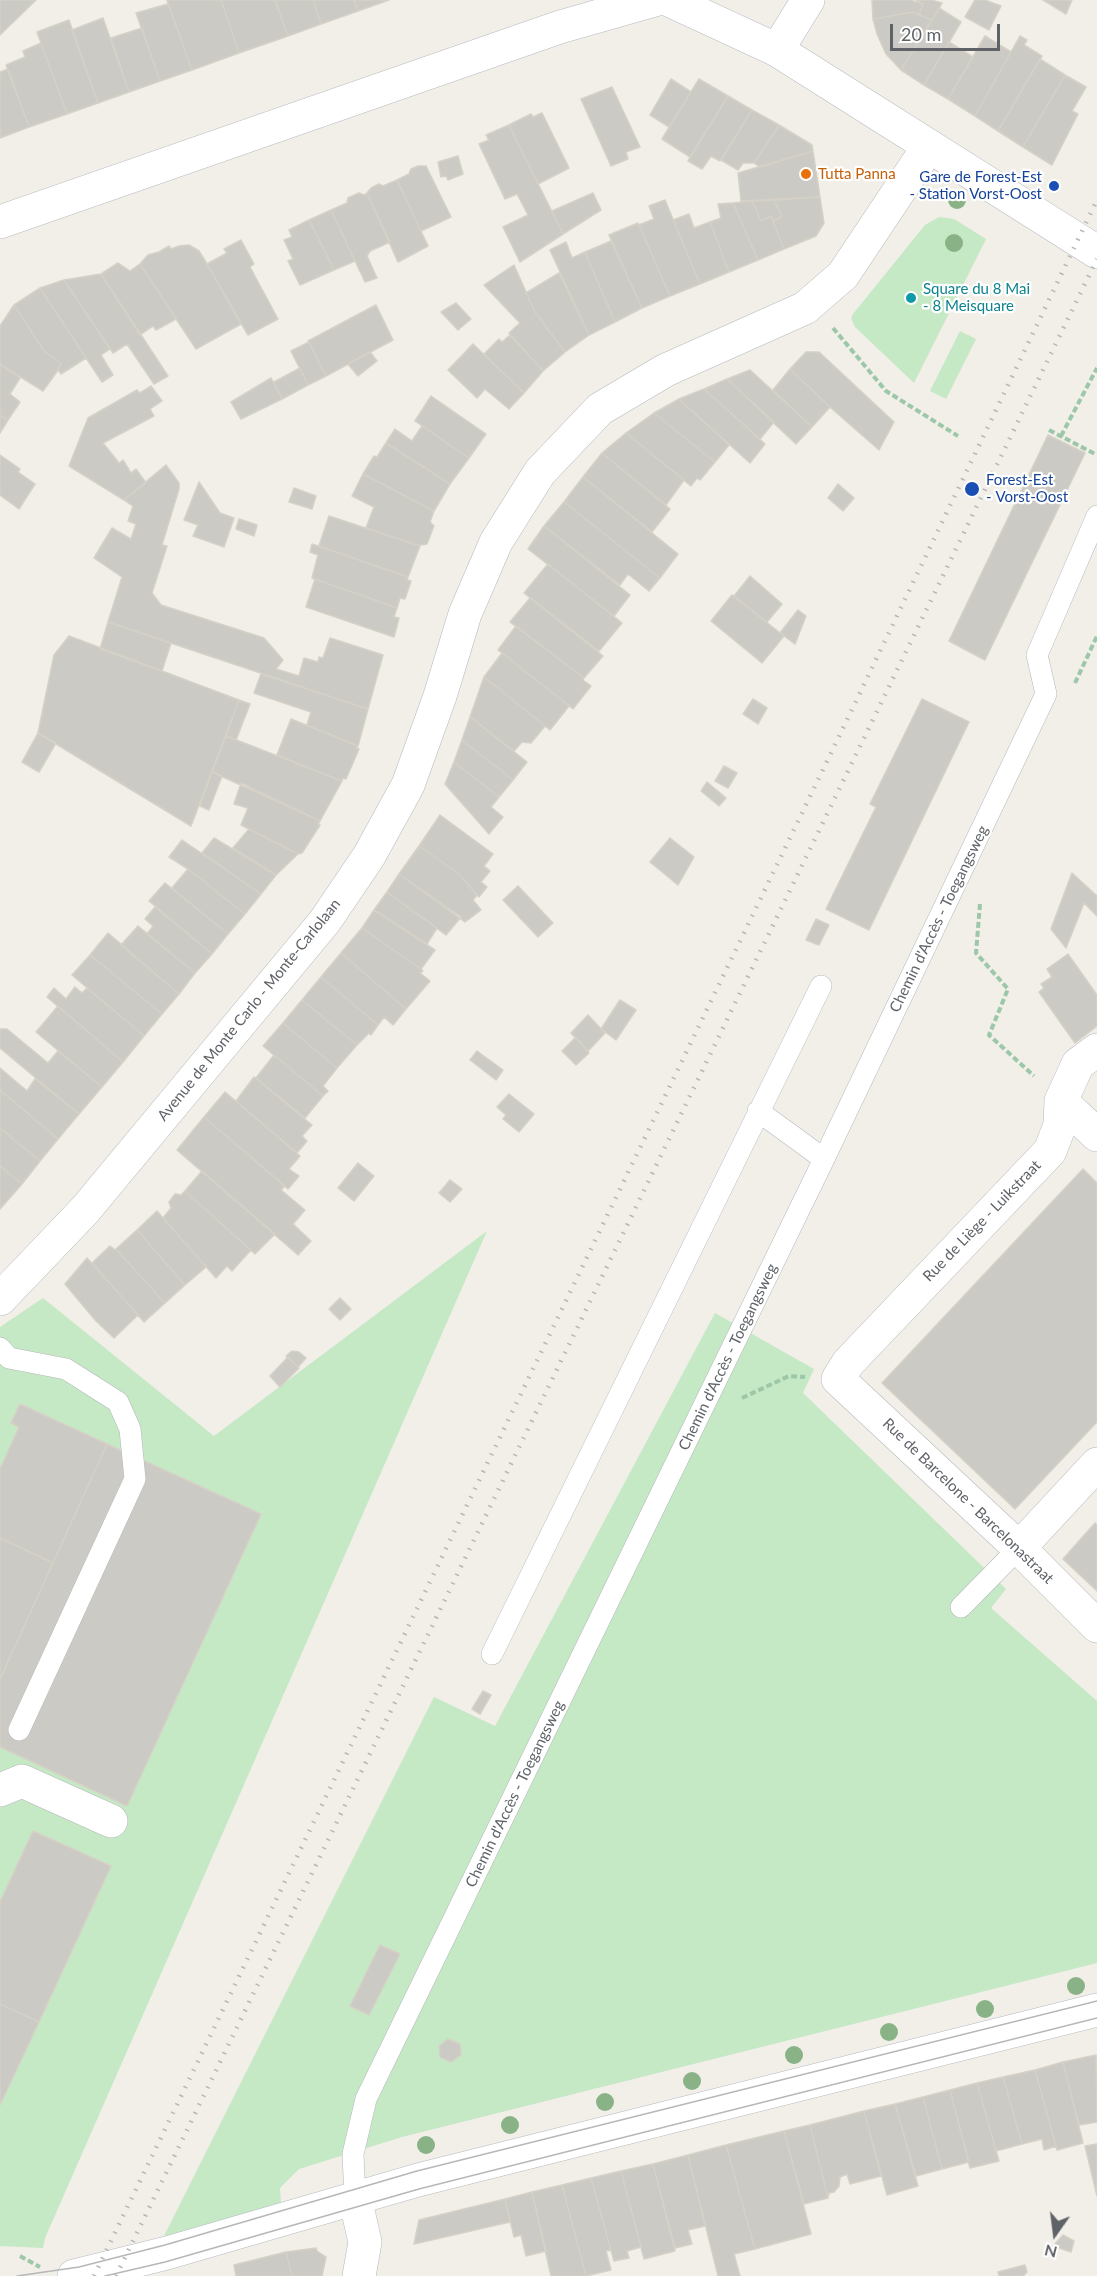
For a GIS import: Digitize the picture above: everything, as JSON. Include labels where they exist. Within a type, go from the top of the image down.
[{"type":"street","points":[[0,222],[560,27],[614,5],[655,0]]},
{"type":"street","points":[[669,0],[777,50],[1097,252]]},
{"type":"street","points":[[777,50],[808,0]]},
{"type":"street","name":"Avenue de Monte Carlo - Monte-Carlolaan","points":[[0,1299],[100,1192],[325,921],[369,856],[408,785],[440,696],[465,614],[496,542],[540,472],[600,409],[666,370],[806,308],[843,275],[929,146]]},
{"type":"street","name":"Rue de Liège - Luikstraat","points":[[838,1379],[848,1363],[1050,1150],[1060,1125],[1061,1101],[1078,1064],[1097,1050]]},
{"type":"street","points":[[1061,1101],[1097,1135]]},
{"type":"street","name":"Rue de Barcelone - Barcelonastraat","points":[[838,1379],[1018,1548],[1097,1626]]},
{"type":"street","points":[[1018,1548],[1097,1464]]},
{"type":"street","points":[[0,1790],[22,1781],[111,1821]]},
{"type":"street","points":[[74,2276],[167,2253],[441,2175],[1097,2010]]},
{"type":"street","points":[[355,2198],[365,2242],[359,2276]]},
{"type":"lane","name":"Chemin d'Accès - Toegangsweg","points":[[355,2198],[353,2154],[366,2099],[824,1159],[1046,694],[1037,655],[1097,516]]},
{"type":"lane","points":[[492,1654],[821,986]]},
{"type":"lane","points":[[758,1111],[824,1159]]},
{"type":"lane","points":[[3,1358],[66,1369],[118,1402],[130,1429],[135,1479],[19,1730]]},
{"type":"lane","points":[[962,1607],[1018,1548]]},
{"type":"path","points":[[806,308],[832,327],[886,391],[958,436]]},
{"type":"path","points":[[1061,436],[1097,368]]},
{"type":"path","points":[[1049,430],[1097,455]]},
{"type":"path","points":[[981,900],[976,953],[1008,989],[989,1035],[1061,1101]]},
{"type":"path","points":[[736,1400],[789,1376],[838,1379]]},
{"type":"green space","name":"Square du 8 Mai - 8 Meisquare","points":[[939,217],[954,219],[986,239],[914,383],[855,327],[851,318],[925,225]]},
{"type":"green space","points":[[960,331],[976,339],[946,399],[930,391]]},
{"type":"green space","points":[[487,1231],[45,2238],[43,2248],[0,2246],[0,1327],[43,1298],[214,1436]]},
{"type":"green space","points":[[715,1313],[814,1369],[803,1393],[1006,1589],[991,1608],[1097,1701],[1097,1963],[402,2137],[299,2169],[280,2188],[281,2206],[164,2236],[434,1697],[495,1726]]},
{"type":"building","points":[[0,0],[36,0],[0,35]]},
{"type":"building","points":[[167,0],[221,0],[239,53],[192,70]]},
{"type":"building","points":[[221,0],[275,0],[288,36],[239,53]]},
{"type":"building","points":[[275,0],[313,0],[321,24],[288,36]]},
{"type":"building","points":[[313,0],[354,0],[358,11],[321,24]]},
{"type":"building","points":[[354,0],[389,0],[358,11]]},
{"type":"building","points":[[872,0],[910,0],[923,4],[919,15],[913,12],[873,19]]},
{"type":"building","points":[[916,0],[942,3],[932,20],[919,15],[923,4]]},
{"type":"building","points":[[975,0],[985,0],[1001,6],[989,30],[965,17]]},
{"type":"building","points":[[1043,0],[1072,0],[1066,14]]},
{"type":"building","points":[[168,4],[192,70],[160,81],[136,13]]},
{"type":"building","points":[[939,8],[961,22],[924,85],[901,70]]},
{"type":"building","points":[[913,12],[932,20],[901,70],[886,54],[873,19]]},
{"type":"building","points":[[103,18],[129,92],[98,103],[72,30]]},
{"type":"building","points":[[69,20],[98,103],[67,114],[37,32]]},
{"type":"building","points":[[142,28],[160,81],[129,92],[111,38]]},
{"type":"building","points":[[985,36],[1011,52],[975,116],[948,99]]},
{"type":"building","points":[[1020,36],[1027,40],[1024,45],[1042,56],[998,131],[975,116]]},
{"type":"building","points":[[949,42],[973,57],[948,99],[924,85]]},
{"type":"building","points":[[41,43],[67,114],[29,127],[6,65],[25,57],[23,51]]},
{"type":"building","points":[[1040,59],[1065,75],[1023,147],[998,131]]},
{"type":"building","points":[[8,69],[29,127],[0,138],[0,72]]},
{"type":"building","points":[[1065,75],[1086,87],[1072,111],[1078,114],[1052,165],[1023,147]]},
{"type":"building","points":[[671,79],[691,92],[669,127],[650,115]]},
{"type":"building","points":[[699,79],[728,96],[690,157],[662,139]]},
{"type":"building","points":[[612,87],[640,147],[626,152],[628,159],[611,166],[581,99]]},
{"type":"building","points":[[728,96],[752,110],[720,161],[711,156],[702,169],[688,161]]},
{"type":"building","points":[[752,110],[779,125],[754,163],[743,163],[738,170],[721,160]]},
{"type":"building","points":[[542,113],[569,168],[538,184],[509,125],[531,114],[533,117]]},
{"type":"building","points":[[509,125],[563,234],[520,262],[503,227],[528,215],[517,194],[505,199],[479,144],[489,140],[486,135]]},
{"type":"building","points":[[779,125],[812,145],[813,151],[760,167],[754,163]]},
{"type":"building","points":[[813,151],[820,197],[741,201],[738,173]]},
{"type":"building","points":[[458,156],[463,174],[448,180],[446,176],[441,177],[438,162]]},
{"type":"building","points":[[418,166],[426,166],[451,217],[421,231],[397,180]]},
{"type":"building","points":[[397,180],[428,246],[398,262],[367,193],[379,184],[383,186]]},
{"type":"building","points":[[359,193],[364,195],[367,193],[390,242],[370,251],[367,256],[377,278],[365,282],[331,210],[347,203],[348,198]]},
{"type":"building","points":[[593,193],[601,210],[563,234],[552,211]]},
{"type":"building","points":[[820,197],[824,223],[816,236],[784,249],[773,221],[782,217],[774,200]]},
{"type":"building","points":[[665,200],[700,284],[670,296],[639,225],[654,219],[649,206]]},
{"type":"building","points":[[774,200],[782,217],[773,221],[771,216],[761,221],[752,201]]},
{"type":"building","points":[[752,201],[761,221],[771,216],[784,249],[758,260],[733,203]]},
{"type":"building","points":[[733,203],[758,260],[729,272],[710,222],[721,218],[718,204]]},
{"type":"building","points":[[331,210],[355,261],[334,270],[309,220]]},
{"type":"building","points":[[689,214],[694,228],[710,222],[729,272],[700,284],[673,220]]},
{"type":"building","points":[[309,220],[334,270],[300,285],[288,261],[293,259],[284,240],[292,237],[289,230]]},
{"type":"building","points":[[638,223],[670,296],[642,308],[609,235]]},
{"type":"building","points":[[241,240],[254,264],[250,267],[278,319],[248,335],[207,264],[227,253],[224,249]]},
{"type":"building","points":[[611,241],[642,308],[615,322],[585,252]]},
{"type":"building","points":[[566,242],[572,258],[585,252],[615,322],[589,335],[550,250]]},
{"type":"building","points":[[189,245],[199,251],[241,324],[196,349],[140,264],[148,255],[169,246],[171,249]]},
{"type":"building","points":[[118,263],[130,271],[140,264],[176,319],[156,330],[153,326],[140,335],[101,274]]},
{"type":"building","points":[[514,265],[535,312],[565,352],[543,371],[509,333],[520,323],[484,285]]},
{"type":"building","points":[[559,273],[589,335],[565,352],[535,312],[526,293]]},
{"type":"building","points":[[101,274],[168,376],[154,384],[127,344],[113,353],[64,280]]},
{"type":"building","points":[[64,280],[110,349],[101,355],[113,375],[102,382],[40,288]]},
{"type":"building","points":[[40,288],[86,358],[61,374],[58,370],[61,363],[44,351],[14,305]]},
{"type":"building","points":[[456,303],[471,319],[458,330],[441,312]]},
{"type":"building","points":[[14,305],[44,351],[61,363],[43,391],[0,364],[0,326]]},
{"type":"building","points":[[376,305],[393,340],[326,376],[308,341]]},
{"type":"building","points":[[510,335],[543,371],[524,393],[484,354],[499,339],[502,342]]},
{"type":"building","points":[[309,342],[326,376],[308,385],[291,351]]},
{"type":"building","points":[[473,344],[524,393],[509,409],[485,389],[477,398],[448,370]]},
{"type":"building","points":[[370,352],[377,361],[358,376],[348,364]]},
{"type":"building","points":[[806,352],[819,352],[894,422],[879,450],[790,369]]},
{"type":"building","points":[[0,364],[20,378],[10,394],[20,402],[8,420],[0,415]]},
{"type":"building","points":[[300,368],[308,385],[282,399],[274,382]]},
{"type":"building","points":[[790,369],[830,407],[812,427],[773,390]]},
{"type":"building","points":[[750,370],[812,427],[796,444],[727,379]]},
{"type":"building","points":[[271,378],[282,399],[241,419],[231,402]]},
{"type":"building","points":[[727,379],[774,422],[760,439],[704,389]]},
{"type":"building","points":[[151,386],[162,401],[150,409],[154,416],[103,443],[119,463],[123,460],[131,473],[136,469],[146,483],[124,500],[69,466],[88,418],[137,390],[140,393]]},
{"type":"building","points":[[704,389],[765,444],[750,463],[679,399]]},
{"type":"building","points":[[431,396],[486,434],[469,458],[415,421]]},
{"type":"building","points":[[679,399],[729,445],[715,462],[654,413]]},
{"type":"building","points":[[654,413],[715,462],[700,480],[697,478],[691,486],[626,433]]},
{"type":"building","points":[[0,415],[8,420],[0,433]]},
{"type":"building","points":[[422,426],[469,458],[450,484],[386,443],[395,429],[412,441]]},
{"type":"building","points":[[626,433],[684,480],[666,505],[602,453]]},
{"type":"building","points":[[1048,435],[1085,453],[985,660],[949,641]]},
{"type":"building","points":[[386,443],[450,484],[434,511],[363,474],[374,456],[377,457]]},
{"type":"building","points":[[602,453],[670,509],[652,532],[583,477]]},
{"type":"building","points":[[0,455],[20,469],[18,472],[35,484],[19,509],[0,495]]},
{"type":"building","points":[[166,465],[179,483],[179,489],[162,545],[167,546],[152,593],[161,605],[264,638],[283,660],[276,669],[299,676],[304,658],[318,662],[319,657],[323,658],[330,638],[383,655],[368,709],[108,622],[122,577],[94,558],[112,528],[131,539],[136,524],[128,521],[133,506],[124,500]]},
{"type":"building","points":[[363,474],[434,511],[430,522],[434,526],[427,544],[420,546],[366,528],[374,507],[352,496]]},
{"type":"building","points":[[583,477],[678,554],[660,578],[564,502]]},
{"type":"building","points":[[199,482],[220,513],[234,518],[224,547],[193,536],[198,525],[184,520]]},
{"type":"building","points":[[838,484],[854,498],[843,511],[828,498]]},
{"type":"building","points":[[294,488],[316,496],[312,509],[289,502]]},
{"type":"building","points":[[564,502],[660,578],[649,591],[628,574],[620,585],[544,526]]},
{"type":"building","points":[[329,516],[420,546],[408,577],[319,546]]},
{"type":"building","points":[[239,519],[257,525],[254,536],[236,529]]},
{"type":"building","points":[[544,526],[630,595],[614,616],[528,549]]},
{"type":"building","points":[[312,544],[408,577],[407,580],[411,581],[405,599],[400,598],[397,608],[312,578],[318,555],[310,552]]},
{"type":"building","points":[[548,564],[622,623],[599,651],[524,593]]},
{"type":"building","points":[[750,576],[782,604],[767,622],[734,596]]},
{"type":"building","points":[[315,579],[397,608],[394,617],[399,618],[394,637],[306,607]]},
{"type":"building","points":[[732,595],[784,636],[762,663],[711,621]]},
{"type":"building","points":[[530,598],[603,656],[584,678],[510,622]]},
{"type":"building","points":[[798,610],[806,616],[795,644],[780,633]]},
{"type":"building","points":[[108,622],[171,643],[162,671],[100,649]]},
{"type":"building","points":[[516,626],[584,678],[583,680],[591,686],[573,709],[498,650]]},
{"type":"building","points":[[69,636],[239,700],[191,826],[38,733],[54,655]]},
{"type":"building","points":[[502,653],[569,706],[550,730],[484,677]]},
{"type":"building","points":[[261,674],[368,709],[358,746],[307,725],[311,712],[254,693]]},
{"type":"building","points":[[484,677],[545,726],[531,743],[522,742],[514,751],[470,717]]},
{"type":"building","points":[[753,699],[767,708],[758,724],[743,714]]},
{"type":"building","points":[[922,699],[969,722],[869,930],[826,909],[876,807],[870,804]]},
{"type":"building","points":[[239,700],[250,704],[236,740],[226,736]]},
{"type":"building","points":[[470,717],[527,762],[513,780],[462,740]]},
{"type":"building","points":[[291,719],[358,746],[356,748],[359,749],[346,779],[343,778],[342,781],[277,755]]},
{"type":"building","points":[[38,733],[56,743],[39,772],[22,762]]},
{"type":"building","points":[[226,736],[342,781],[320,821],[212,772]]},
{"type":"building","points":[[462,740],[513,780],[499,797],[454,762]]},
{"type":"building","points":[[454,762],[499,797],[491,807],[503,817],[489,834],[445,784]]},
{"type":"building","points":[[724,766],[737,773],[728,788],[715,781]]},
{"type":"building","points":[[212,772],[222,776],[209,810],[200,806]]},
{"type":"building","points":[[707,782],[726,798],[719,806],[701,791]]},
{"type":"building","points":[[241,783],[320,821],[318,824],[320,825],[302,853],[298,854],[241,825],[248,808],[234,804]]},
{"type":"building","points":[[440,815],[493,854],[484,866],[490,871],[481,882],[487,887],[479,897],[459,874],[419,846]]},
{"type":"building","points":[[249,829],[298,854],[276,875],[233,848]]},
{"type":"building","points":[[214,838],[276,875],[261,894],[202,853]]},
{"type":"building","points":[[670,838],[694,857],[678,885],[650,862]]},
{"type":"building","points":[[182,840],[261,894],[245,914],[188,869],[169,857]]},
{"type":"building","points":[[419,846],[459,874],[477,895],[473,900],[481,910],[465,922],[399,874]]},
{"type":"building","points":[[188,869],[245,914],[228,934],[172,888]]},
{"type":"building","points":[[1072,873],[1097,896],[1097,916],[1084,903],[1066,948],[1051,929]]},
{"type":"building","points":[[399,874],[461,917],[446,935],[387,892]]},
{"type":"building","points":[[165,883],[228,934],[212,954],[149,901]]},
{"type":"building","points":[[518,886],[553,923],[538,937],[503,900]]},
{"type":"building","points":[[387,892],[437,928],[427,944],[374,910]]},
{"type":"building","points":[[155,907],[212,954],[195,973],[147,934],[153,926],[145,919]]},
{"type":"building","points":[[374,910],[435,950],[421,969],[362,928]]},
{"type":"building","points":[[816,919],[829,925],[819,945],[806,940]]},
{"type":"building","points":[[138,926],[195,973],[179,994],[121,945]]},
{"type":"building","points":[[362,928],[421,969],[423,971],[420,973],[430,981],[406,1009],[341,953]]},
{"type":"building","points":[[108,933],[179,994],[162,1014],[90,955]]},
{"type":"building","points":[[341,953],[406,1009],[393,1025],[384,1017],[378,1025],[321,977]]},
{"type":"building","points":[[1068,954],[1097,995],[1097,1026],[1075,1043],[1039,992],[1044,988],[1041,984],[1052,977],[1047,969]]},
{"type":"building","points":[[90,955],[162,1014],[144,1036],[72,975]]},
{"type":"building","points":[[321,977],[378,1025],[371,1035],[369,1033],[357,1045],[302,1000]]},
{"type":"building","points":[[75,987],[82,993],[87,988],[144,1036],[123,1062],[47,997],[54,988],[66,999]]},
{"type":"building","points":[[302,1000],[357,1045],[337,1068],[283,1023]]},
{"type":"building","points":[[620,1000],[636,1010],[616,1040],[601,1029]]},
{"type":"building","points":[[58,1006],[123,1062],[102,1087],[36,1032]]},
{"type":"building","points":[[588,1015],[605,1033],[588,1051],[571,1033]]},
{"type":"building","points":[[283,1023],[337,1068],[323,1086],[328,1091],[323,1096],[263,1046]]},
{"type":"building","points":[[0,1029],[7,1029],[48,1063],[58,1051],[102,1087],[79,1114],[0,1048]]},
{"type":"building","points":[[576,1037],[589,1053],[576,1065],[562,1051]]},
{"type":"building","points":[[477,1051],[503,1070],[496,1080],[470,1060]]},
{"type":"building","points":[[274,1055],[323,1096],[305,1118],[256,1078]]},
{"type":"building","points":[[0,1068],[27,1091],[35,1079],[79,1114],[58,1139],[0,1090]]},
{"type":"building","points":[[254,1077],[312,1125],[302,1136],[307,1141],[297,1153],[236,1101]]},
{"type":"building","points":[[0,1090],[58,1139],[40,1161],[0,1128]]},
{"type":"building","points":[[225,1092],[300,1156],[289,1169],[299,1176],[288,1189],[204,1117]]},
{"type":"building","points":[[509,1094],[534,1114],[519,1132],[503,1119],[506,1115],[497,1107]]},
{"type":"building","points":[[204,1117],[285,1186],[281,1190],[305,1210],[293,1224],[311,1241],[298,1255],[177,1150]]},
{"type":"building","points":[[0,1128],[40,1161],[22,1184],[0,1166]]},
{"type":"building","points":[[358,1163],[374,1176],[354,1201],[338,1188]]},
{"type":"building","points":[[0,1166],[22,1184],[0,1209]]},
{"type":"building","points":[[1083,1169],[1097,1183],[1097,1422],[1015,1509],[882,1383]]},
{"type":"building","points":[[202,1171],[275,1234],[255,1254],[185,1191]]},
{"type":"building","points":[[450,1180],[462,1189],[450,1202],[439,1193]]},
{"type":"building","points":[[185,1191],[251,1250],[232,1271],[227,1266],[216,1278],[163,1218],[171,1208],[169,1202],[175,1194],[181,1195]]},
{"type":"building","points":[[157,1211],[206,1267],[185,1285],[137,1230]]},
{"type":"building","points":[[137,1230],[185,1285],[165,1303],[116,1249]]},
{"type":"building","points":[[110,1246],[116,1249],[165,1303],[144,1322],[92,1263]]},
{"type":"building","points":[[87,1258],[138,1315],[114,1338],[96,1321],[65,1284]]},
{"type":"building","points":[[340,1298],[351,1309],[340,1320],[329,1309]]},
{"type":"building","points":[[292,1351],[299,1352],[306,1358],[298,1367],[286,1356]]},
{"type":"building","points":[[288,1357],[299,1368],[280,1387],[270,1376]]},
{"type":"building","points":[[20,1404],[107,1444],[53,1563],[0,1538],[0,1469],[19,1427],[11,1423]]},
{"type":"building","points":[[107,1444],[261,1514],[127,1806],[0,1747],[0,1679]]},
{"type":"building","points":[[1095,1523],[1097,1525],[1097,1591],[1063,1559]]},
{"type":"building","points":[[0,1538],[53,1563],[1,1677],[0,1677]]},
{"type":"building","points":[[483,1691],[491,1695],[480,1714],[472,1709]]},
{"type":"building","points":[[33,1831],[111,1866],[39,2022],[0,2004],[0,1902]]},
{"type":"building","points":[[380,1945],[400,1954],[369,2015],[350,2006]]},
{"type":"building","points":[[0,2004],[39,2022],[0,2105]]},
{"type":"building","points":[[448,2039],[460,2044],[461,2055],[451,2062],[440,2057],[439,2046]]},
{"type":"building","points":[[1096,2055],[1097,2122],[1079,2125],[1063,2062]]},
{"type":"building","points":[[1063,2062],[1083,2143],[1057,2150],[1035,2070]]},
{"type":"building","points":[[1035,2070],[1056,2146],[1044,2150],[1042,2139],[1022,2144],[1003,2077]]},
{"type":"building","points":[[1003,2077],[1022,2144],[996,2151],[977,2083]]},
{"type":"building","points":[[977,2083],[999,2161],[970,2168],[950,2090]]},
{"type":"building","points":[[950,2090],[969,2162],[942,2169],[923,2097]]},
{"type":"building","points":[[923,2097],[942,2169],[916,2176],[895,2104]]},
{"type":"building","points":[[895,2104],[918,2186],[887,2195],[864,2111]]},
{"type":"building","points":[[864,2111],[881,2176],[850,2184],[847,2174],[840,2177],[839,2186],[834,2192],[829,2193],[828,2198],[810,2125]]},
{"type":"building","points":[[810,2125],[828,2198],[804,2204],[784,2131]]},
{"type":"building","points":[[784,2131],[811,2234],[755,2249],[726,2145]]},
{"type":"building","points":[[1097,2144],[1097,2196],[1085,2146]]},
{"type":"building","points":[[726,2145],[755,2249],[734,2254],[740,2276],[718,2276],[688,2155]]},
{"type":"building","points":[[688,2155],[705,2226],[688,2230],[692,2244],[675,2248],[653,2164]]},
{"type":"building","points":[[653,2164],[675,2251],[644,2259],[621,2171]]},
{"type":"building","points":[[621,2171],[641,2247],[627,2251],[629,2258],[614,2261],[591,2178]]},
{"type":"building","points":[[591,2178],[611,2250],[606,2251],[611,2270],[586,2276],[562,2185]]},
{"type":"building","points":[[562,2185],[586,2276],[551,2276],[532,2192]]},
{"type":"building","points":[[532,2192],[546,2251],[526,2256],[521,2235],[514,2237],[505,2199]]},
{"type":"building","points":[[505,2199],[510,2222],[414,2244],[419,2220]]},
{"type":"building","points":[[1063,2235],[1074,2241],[1071,2252],[1053,2246]]},
{"type":"building","points":[[316,2248],[326,2257],[322,2276],[292,2276],[286,2252]]},
{"type":"building","points":[[286,2252],[292,2276],[236,2276],[234,2265]]},
{"type":"building","points":[[1025,2265],[1027,2272],[1023,2276],[999,2276],[998,2272]]},
{"type":"tram line","points":[[17,2276],[79,2267],[165,2245],[417,2171],[1097,2001]]},
{"type":"tram line","points":[[105,2276],[165,2262],[419,2189],[1097,2018]]},
{"type":"railway","points":[[94,2276],[1097,200]]},
{"type":"railway","points":[[116,2276],[1097,259]]},
{"type":"place","name":"Tutta Panna","points":[[806,174]]},
{"type":"place","name":"Gare de Forest-Est - Station Vorst-Oost","points":[[1054,186]]},
{"type":"place","name":"Square du 8 Mai - 8 Meisquare","points":[[911,298]]},
{"type":"place","name":"Forest-Est - Vorst-Oost","points":[[972,489]]}]
